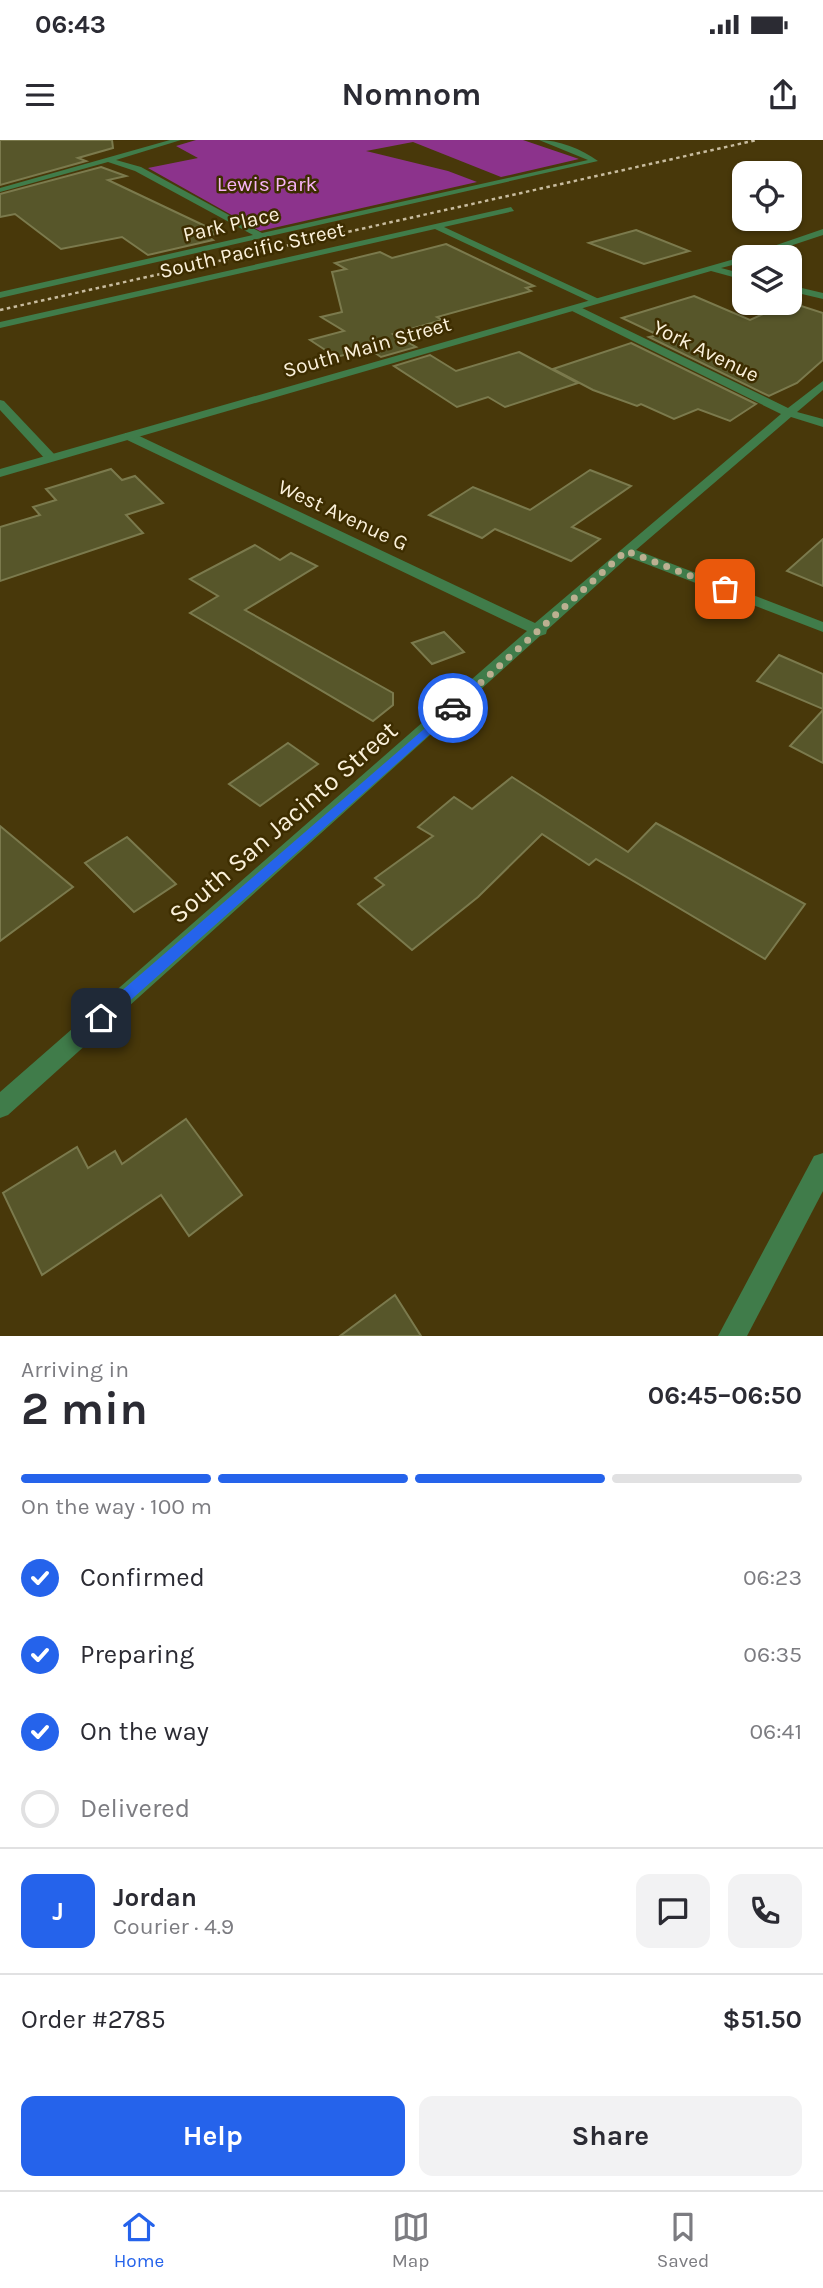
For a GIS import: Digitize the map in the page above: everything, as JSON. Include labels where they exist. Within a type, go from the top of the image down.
[{"type":"street","points":[[153,140],[166,144]]},
{"type":"street","points":[[0,190],[178,140]]},
{"type":"street","name":"Park Place","points":[[0,295],[594,160],[542,140]]},
{"type":"street","points":[[110,160],[138,169],[260,236]]},
{"type":"street","points":[[0,178],[21,185]]},
{"type":"street","name":"South Pacific Street","points":[[0,325],[511,209]]},
{"type":"street","points":[[436,226],[596,301]]},
{"type":"street","name":"South Main Street","points":[[784,245],[823,232]]},
{"type":"street","name":"South Main Street","points":[[0,472],[732,262]]},
{"type":"street","points":[[710,269],[732,274]]},
{"type":"street","points":[[802,291],[823,296]]},
{"type":"street","name":"York Avenue","points":[[574,307],[789,413],[823,424]]},
{"type":"street","name":"South San Jacinto Street","points":[[0,1107],[540,631],[626,551],[823,384]]},
{"type":"street","points":[[0,403],[51,458]]},
{"type":"street","name":"West Avenue G","points":[[129,436],[540,631]]},
{"type":"street","points":[[626,551],[823,626]]},
{"type":"street","points":[[732,1336],[823,1165]]},
{"type":"green space","name":"Lewis Park","points":[[196,140],[523,140],[579,159],[501,177],[413,142],[366,151],[448,171],[477,182],[260,231],[148,168],[198,158],[176,146]]},
{"type":"building","points":[[0,140],[112,140],[113,148],[78,158],[86,161],[0,185]]},
{"type":"building","points":[[101,167],[126,176],[108,180],[220,233],[207,236],[213,240],[148,255],[122,237],[61,249],[15,214],[0,217],[0,194]]},
{"type":"building","points":[[636,230],[689,251],[644,264],[589,243]]},
{"type":"building","points":[[446,244],[534,286],[526,288],[531,291],[437,317],[442,320],[393,334],[416,347],[381,357],[369,349],[336,357],[310,340],[344,331],[321,317],[342,312],[332,272],[346,269],[335,263],[380,252],[392,258]]},
{"type":"building","points":[[694,296],[732,312],[732,315],[750,320],[761,315],[802,315],[802,306],[823,313],[823,360],[797,383],[769,396],[649,337],[658,335],[622,318]]},
{"type":"building","points":[[631,343],[756,404],[730,421],[698,409],[674,419],[641,404],[637,406],[593,390],[553,369]]},
{"type":"building","points":[[519,352],[578,383],[505,407],[488,397],[457,407],[394,366],[430,355],[456,371]]},
{"type":"building","points":[[111,469],[122,480],[135,476],[163,503],[126,515],[143,533],[0,581],[0,527],[40,515],[33,507],[56,500],[46,489]]},
{"type":"building","points":[[590,470],[631,486],[572,527],[600,539],[571,561],[495,529],[482,538],[429,515],[473,487],[530,510]]},
{"type":"building","points":[[823,539],[823,586],[787,571]]},
{"type":"building","points":[[255,545],[280,560],[291,553],[317,566],[245,610],[393,693],[393,705],[373,721],[190,613],[218,596],[190,579]]},
{"type":"building","points":[[444,632],[464,652],[432,664],[412,643]]},
{"type":"building","points":[[779,655],[823,674],[823,709],[757,681]]},
{"type":"building","points":[[823,710],[823,763],[790,746]]},
{"type":"building","points":[[288,743],[318,764],[260,806],[229,784]]},
{"type":"building","points":[[512,777],[628,852],[656,823],[805,904],[765,959],[596,859],[589,865],[542,834],[478,897],[412,950],[358,904],[384,885],[375,878],[433,836],[418,827],[454,797],[472,809]]},
{"type":"building","points":[[0,826],[73,887],[0,941]]},
{"type":"building","points":[[127,837],[176,884],[134,912],[85,863]]},
{"type":"building","points":[[186,1119],[242,1195],[189,1236],[161,1195],[42,1275],[3,1193],[77,1147],[88,1168],[115,1151],[122,1164]]},
{"type":"building","points":[[395,1295],[421,1336],[340,1336]]},
{"type":"railway","points":[[0,310],[757,140]]},
{"type":"way so far","points":[[453,708],[626,551],[725,589]]},
{"type":"route","points":[[101,1018],[453,708]]}]
